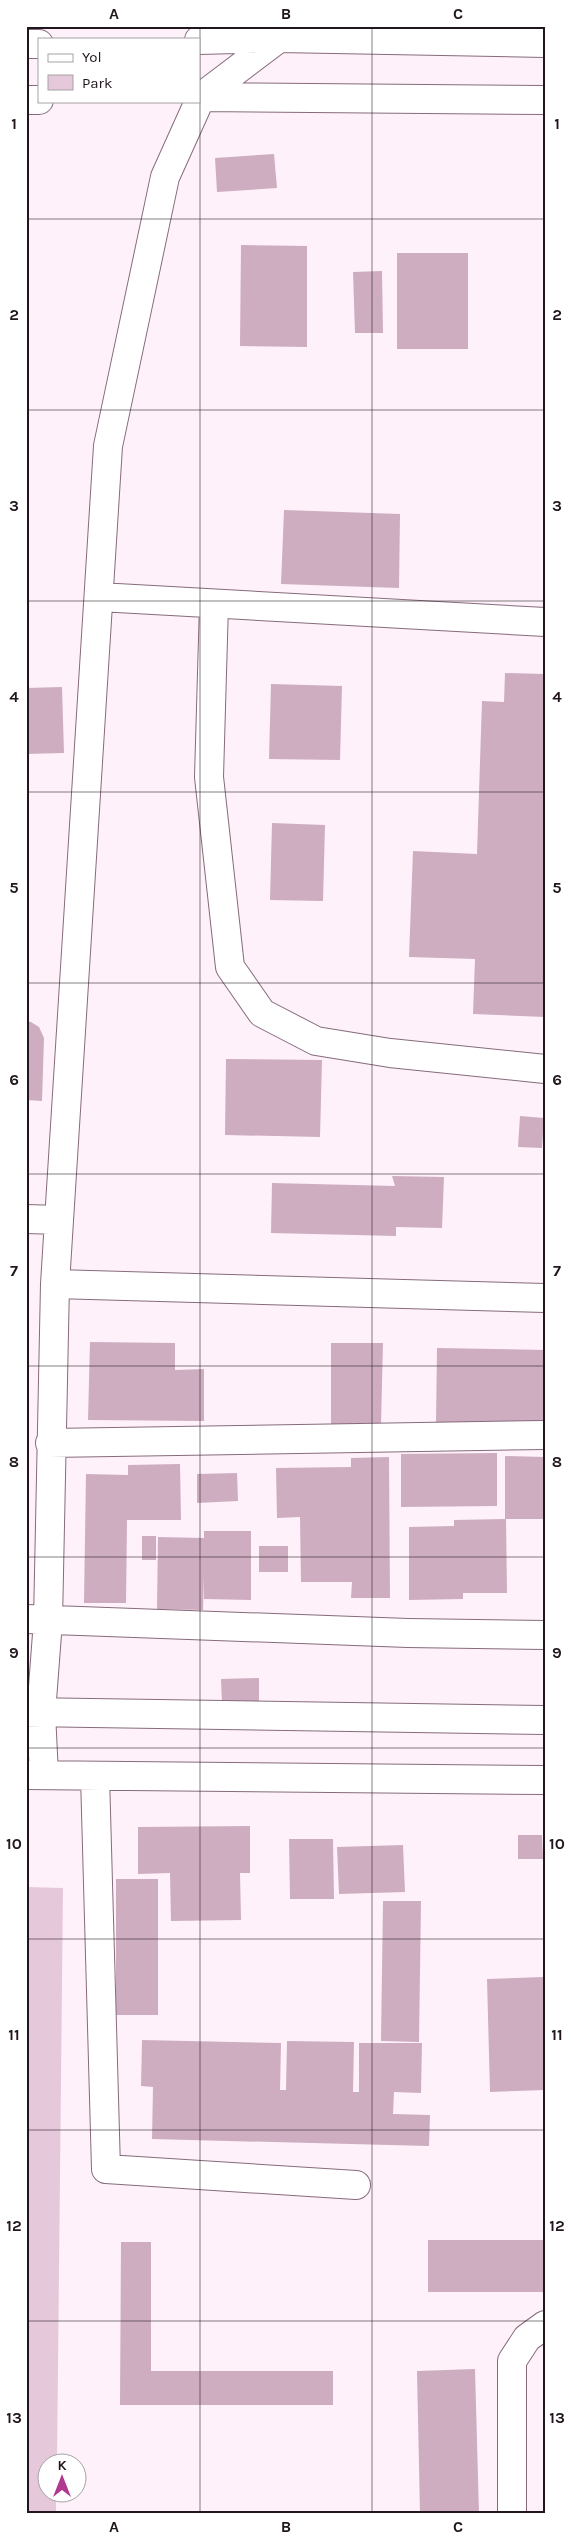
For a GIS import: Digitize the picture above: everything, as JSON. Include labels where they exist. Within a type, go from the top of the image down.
[{"type":"street","points":[[200,97],[282,32]]},
{"type":"street","points":[[200,40],[282,32],[545,43]]},
{"type":"street","points":[[200,97],[545,100]]},
{"type":"street","points":[[198,102],[165,177],[108,446],[55,1284],[50,1442],[37,1620],[34,1712],[35,1775],[545,1780]]},
{"type":"street","points":[[99,597],[545,622]]},
{"type":"street","points":[[214,604],[209,778],[230,967],[262,1013],[316,1041],[390,1053],[545,1069]]},
{"type":"street","points":[[26,1219],[59,1220]]},
{"type":"street","points":[[55,1284],[545,1298]]},
{"type":"street","points":[[50,1442],[545,1435]]},
{"type":"street","points":[[37,1620],[545,1636]]},
{"type":"street","points":[[34,1712],[545,1720]]},
{"type":"street","points":[[95,1776],[106,2169],[356,2185]]},
{"type":"street","points":[[512,2514],[512,2361],[527,2338],[545,2325]]},
{"type":"green space","points":[[26,1887],[63,1888],[57,2452],[38,2452],[38,2502],[56,2502],[56,2514],[26,2514]]},
{"type":"building","points":[[274,154],[277,188],[217,192],[215,158]]},
{"type":"building","points":[[241,245],[307,246],[307,347],[240,346]]},
{"type":"building","points":[[397,253],[468,253],[468,349],[397,349]]},
{"type":"building","points":[[382,271],[383,333],[355,333],[353,272]]},
{"type":"building","points":[[284,510],[400,514],[399,588],[281,584]]},
{"type":"building","points":[[505,673],[545,674],[545,1017],[473,1014],[475,959],[409,957],[413,851],[477,854],[482,701],[504,702]]},
{"type":"building","points":[[271,684],[342,686],[340,760],[269,759]]},
{"type":"building","points":[[62,687],[64,753],[26,754],[26,688]]},
{"type":"building","points":[[272,823],[325,825],[323,901],[270,900]]},
{"type":"building","points":[[26,1021],[39,1027],[44,1038],[42,1101],[26,1100]]},
{"type":"building","points":[[226,1059],[322,1060],[320,1137],[225,1135]]},
{"type":"building","points":[[520,1116],[544,1118],[542,1148],[518,1147]]},
{"type":"building","points":[[392,1176],[444,1177],[442,1228],[396,1227],[396,1236],[271,1233],[272,1183],[395,1186]]},
{"type":"building","points":[[90,1342],[175,1343],[175,1370],[204,1369],[204,1421],[88,1420]]},
{"type":"building","points":[[331,1343],[383,1343],[381,1425],[331,1426]]},
{"type":"building","points":[[437,1348],[545,1350],[545,1425],[436,1423]]},
{"type":"building","points":[[497,1453],[497,1506],[401,1507],[401,1454]]},
{"type":"building","points":[[505,1456],[545,1457],[545,1519],[505,1519]]},
{"type":"building","points":[[389,1457],[390,1598],[351,1598],[352,1582],[301,1582],[300,1517],[277,1518],[276,1468],[351,1467],[351,1458]]},
{"type":"building","points":[[180,1464],[181,1520],[127,1520],[126,1603],[84,1603],[86,1474],[128,1475],[128,1465]]},
{"type":"building","points":[[237,1473],[238,1501],[197,1503],[197,1474]]},
{"type":"building","points":[[506,1519],[507,1593],[463,1593],[463,1599],[409,1600],[409,1527],[454,1526],[454,1520]]},
{"type":"building","points":[[204,1531],[251,1531],[251,1600],[204,1599],[204,1576],[203,1610],[157,1609],[158,1537],[204,1538]]},
{"type":"building","points":[[142,1536],[156,1536],[156,1560],[142,1560]]},
{"type":"building","points":[[259,1546],[288,1546],[288,1572],[259,1572]]},
{"type":"building","points":[[259,1678],[259,1702],[222,1703],[221,1679]]},
{"type":"building","points":[[250,1826],[250,1873],[240,1873],[241,1920],[171,1921],[170,1873],[138,1874],[138,1827]]},
{"type":"building","points":[[518,1835],[542,1835],[543,1859],[518,1859]]},
{"type":"building","points":[[289,1839],[333,1839],[334,1899],[290,1899]]},
{"type":"building","points":[[403,1845],[405,1892],[339,1894],[337,1847]]},
{"type":"building","points":[[116,1879],[158,1879],[158,2015],[116,2015]]},
{"type":"building","points":[[383,1901],[421,1901],[419,2042],[381,2041]]},
{"type":"building","points":[[543,1977],[545,2090],[490,2092],[487,1979]]},
{"type":"building","points":[[142,2040],[281,2043],[280,2090],[286,2090],[287,2041],[354,2042],[353,2092],[359,2092],[359,2043],[422,2043],[421,2093],[394,2092],[393,2114],[430,2115],[429,2146],[152,2139],[153,2087],[141,2086]]},
{"type":"building","points":[[428,2240],[545,2240],[545,2292],[428,2292]]},
{"type":"building","points":[[121,2242],[151,2242],[151,2371],[333,2371],[333,2405],[120,2405]]},
{"type":"building","points":[[475,2369],[479,2514],[420,2514],[417,2371]]}]
